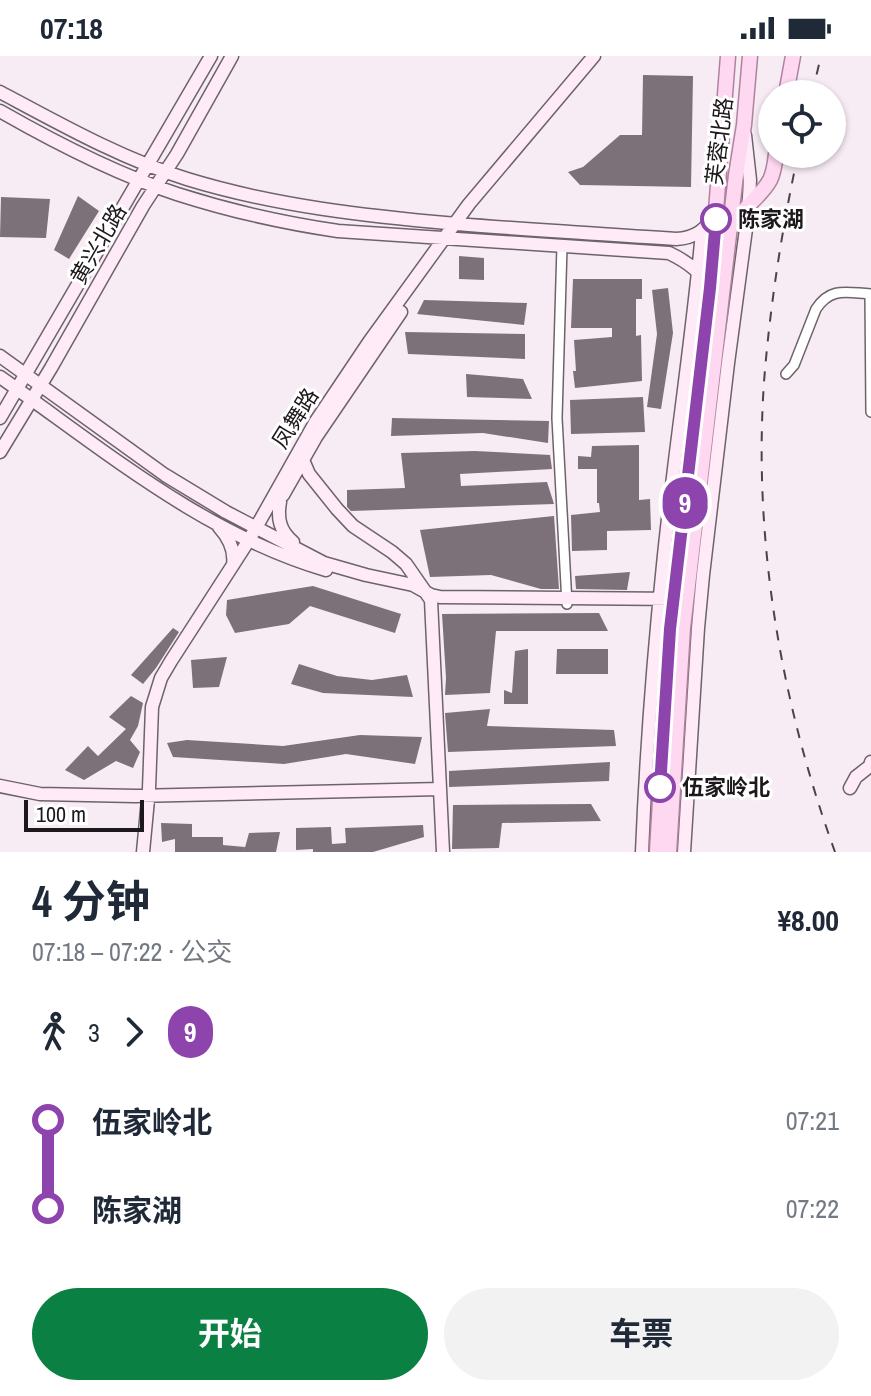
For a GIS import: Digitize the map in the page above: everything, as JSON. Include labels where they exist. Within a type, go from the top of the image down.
[{"type":"main road","name":"芙蓉北路","points":[[669,852],[673,602],[686,432],[710,288],[728,56]]},
{"type":"main road","name":"芙蓉北路","points":[[657,852],[658,705],[731,230],[750,56]]},
{"type":"main road","points":[[789,80],[793,56]]},
{"type":"main road","points":[[731,230],[741,213],[765,187],[773,168]]},
{"type":"street","name":"黄兴北路","points":[[0,418],[211,56]]},
{"type":"street","name":"黄兴北路","points":[[0,452],[232,56]]},
{"type":"street","name":"凤舞路","points":[[460,224],[594,56]]},
{"type":"street","name":"凤舞路","points":[[143,852],[152,707],[171,661],[232,568],[253,542],[316,421],[369,342],[448,238],[604,56]]},
{"type":"street","points":[[0,92],[83,135],[166,171],[222,189],[299,205],[460,224],[676,239],[702,232],[717,206]]},
{"type":"street","points":[[0,111],[66,146],[139,179],[222,207],[338,231],[669,253],[699,272],[710,288]]},
{"type":"street","points":[[684,852],[702,588],[749,204],[750,180],[744,125]]},
{"type":"street","points":[[686,432],[702,232]]},
{"type":"street","name":"凤舞路","points":[[276,500],[448,238]]},
{"type":"street","points":[[562,246],[557,418],[567,601]]},
{"type":"street","points":[[786,374],[794,365],[816,309],[826,296],[838,293],[871,294],[871,412]]},
{"type":"street","points":[[0,356],[165,475],[226,512],[324,563],[413,585],[429,597]]},
{"type":"street","points":[[0,377],[144,478],[214,522],[290,558],[339,574],[416,590],[429,597],[673,602]]},
{"type":"street","points":[[303,460],[309,474],[345,518],[392,552],[429,597],[443,852]]},
{"type":"street","points":[[226,512],[237,515],[252,513],[276,500],[282,530],[305,552]]},
{"type":"street","points":[[214,522],[229,542],[232,568]]},
{"type":"street","points":[[642,852],[658,705]]},
{"type":"street","points":[[850,788],[856,777],[871,765]]},
{"type":"street","points":[[0,778],[61,788],[149,792]]},
{"type":"street","points":[[0,786],[51,794],[440,786]]},
{"type":"building","points":[[643,75],[693,76],[691,187],[580,185],[568,172],[583,167],[620,135],[642,135]]},
{"type":"building","points":[[78,196],[99,211],[69,259],[54,250]]},
{"type":"building","points":[[1,197],[50,199],[46,238],[0,237]]},
{"type":"building","points":[[459,256],[484,258],[484,280],[459,279]]},
{"type":"building","points":[[573,279],[642,279],[642,299],[636,299],[636,336],[641,335],[642,381],[575,388],[574,340],[612,337],[612,328],[571,328]]},
{"type":"building","points":[[668,288],[673,333],[661,409],[647,407],[657,334],[652,290]]},
{"type":"building","points":[[424,300],[527,303],[524,325],[417,314]]},
{"type":"building","points":[[405,332],[525,334],[525,359],[408,354]]},
{"type":"building","points":[[466,374],[523,379],[532,399],[467,397]]},
{"type":"building","points":[[643,397],[645,432],[571,434],[570,400]]},
{"type":"building","points":[[392,418],[549,421],[548,443],[483,433],[391,436]]},
{"type":"building","points":[[639,445],[639,500],[650,499],[651,530],[607,531],[607,550],[572,551],[571,515],[600,512],[597,469],[578,469],[578,456],[591,457],[592,446]]},
{"type":"building","points":[[475,451],[550,455],[552,469],[460,474],[461,486],[547,482],[554,504],[351,511],[347,507],[347,490],[405,488],[401,453]]},
{"type":"building","points":[[554,516],[559,589],[541,589],[491,575],[430,577],[420,530]]},
{"type":"building","points":[[630,572],[627,590],[576,589],[575,576]]},
{"type":"building","points":[[313,586],[401,614],[395,633],[310,606],[289,624],[235,633],[226,615],[227,600]]},
{"type":"building","points":[[599,613],[608,631],[496,631],[490,693],[445,695],[442,614]]},
{"type":"building","points":[[173,628],[179,632],[143,684],[131,675]]},
{"type":"building","points":[[528,649],[528,704],[504,704],[504,690],[512,693],[515,651]]},
{"type":"building","points":[[557,649],[608,649],[608,674],[556,674]]},
{"type":"building","points":[[227,657],[219,687],[193,688],[191,660]]},
{"type":"building","points":[[299,664],[337,676],[372,680],[407,675],[413,697],[323,693],[291,684]]},
{"type":"building","points":[[131,696],[143,703],[138,726],[130,740],[140,752],[133,768],[116,761],[84,780],[65,770],[88,746],[98,756],[126,729],[109,717]]},
{"type":"building","points":[[490,709],[487,726],[614,730],[616,746],[448,752],[445,713]]},
{"type":"building","points":[[360,735],[422,737],[415,764],[346,754],[284,764],[173,757],[167,743],[187,740],[283,746]]},
{"type":"building","points":[[610,762],[609,781],[449,787],[449,771]]},
{"type":"building","points":[[591,804],[601,821],[502,823],[499,848],[452,849],[453,805]]},
{"type":"building","points":[[161,823],[192,824],[192,837],[223,837],[223,845],[245,847],[244,851],[249,833],[280,832],[276,852],[175,852],[175,839],[162,842]]},
{"type":"building","points":[[423,825],[424,837],[373,852],[296,850],[296,828],[331,827],[332,844],[346,843],[345,828]]},
{"type":"railway","points":[[815,80],[821,56]]},
{"type":"railway","points":[[795,168],[777,267],[764,382],[763,502],[767,561],[786,680],[816,796],[835,852]]},
{"type":"bus line","name":"9","points":[[660,787],[670,629],[716,219]]},
{"type":"place","name":"陈家湖","points":[[716,219]]},
{"type":"place","name":"伍家岭北","points":[[660,787]]}]
